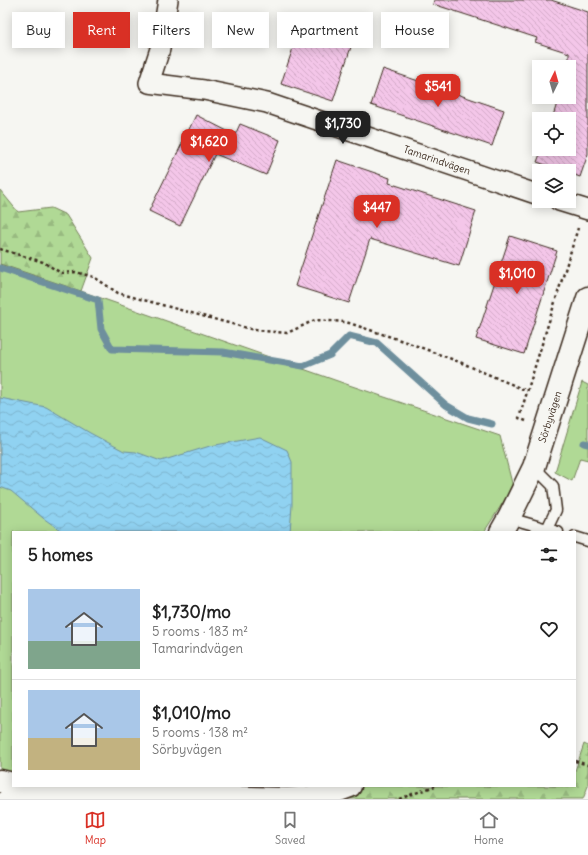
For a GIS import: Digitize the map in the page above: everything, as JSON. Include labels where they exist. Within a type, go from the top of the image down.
[{"type":"street","name":"Tamarindvägen","points":[[168,0],[160,49],[149,83],[204,90],[267,103],[532,192]]},
{"type":"street","points":[[576,207],[586,210]]},
{"type":"street","name":"Sörbyvägen","points":[[505,525],[534,467],[588,298]]},
{"type":"street","points":[[0,781],[12,784]]},
{"type":"street","points":[[35,787],[70,792]]},
{"type":"street","points":[[7,799],[12,797],[70,792],[147,793],[288,799],[323,796],[347,787]]},
{"type":"lane","points":[[534,467],[553,486],[556,510],[547,529]]},
{"type":"lane","points":[[505,525],[554,531]]},
{"type":"lane","points":[[576,537],[588,541]]},
{"type":"path","points":[[546,428],[519,418],[586,210]]},
{"type":"path","points":[[0,249],[43,262],[61,273],[75,272],[94,277],[118,293],[254,330],[287,333],[315,320],[346,322],[416,345],[527,391]]},
{"type":"path","points":[[576,761],[588,765]]},
{"type":"path","points":[[399,799],[432,787]]},
{"type":"green space","points":[[0,190],[18,212],[51,208],[66,215],[93,258],[81,291],[0,264]]},
{"type":"green space","points":[[0,264],[500,436],[513,487],[485,531],[12,531],[12,775],[0,771]]},
{"type":"green space","points":[[582,382],[588,385],[588,460],[580,458],[572,481],[555,472]]},
{"type":"green space","points":[[584,744],[588,746],[588,786],[583,799],[323,799],[353,787],[569,788],[576,787],[576,768]]},
{"type":"water","points":[[0,398],[46,407],[124,451],[136,452],[161,461],[210,446],[260,437],[287,450],[292,462],[290,531],[62,531],[43,518],[11,491],[0,487]]},
{"type":"building","points":[[434,0],[551,0],[588,12],[588,154],[580,177],[576,176],[576,164],[543,164],[537,162],[539,156],[576,156],[576,112],[554,112],[557,104],[576,104],[576,60],[569,60],[569,53],[535,42],[537,38],[433,4]]},
{"type":"building","points":[[293,48],[351,48],[333,101],[281,84]]},
{"type":"building","points":[[383,69],[504,110],[492,146],[371,105]]},
{"type":"building","points":[[196,115],[235,135],[240,124],[280,140],[266,175],[215,154],[180,226],[149,211]]},
{"type":"building","points":[[337,160],[390,178],[389,183],[476,211],[459,266],[370,239],[349,303],[295,286]]},
{"type":"building","points":[[510,236],[557,251],[524,354],[476,339]]},
{"type":"waterway","points":[[0,268],[98,300],[101,329],[112,349],[223,352],[303,366],[330,355],[349,336],[377,343],[446,405],[468,418],[492,424]]},
{"type":"waterway","points":[[584,443],[588,444]]}]
